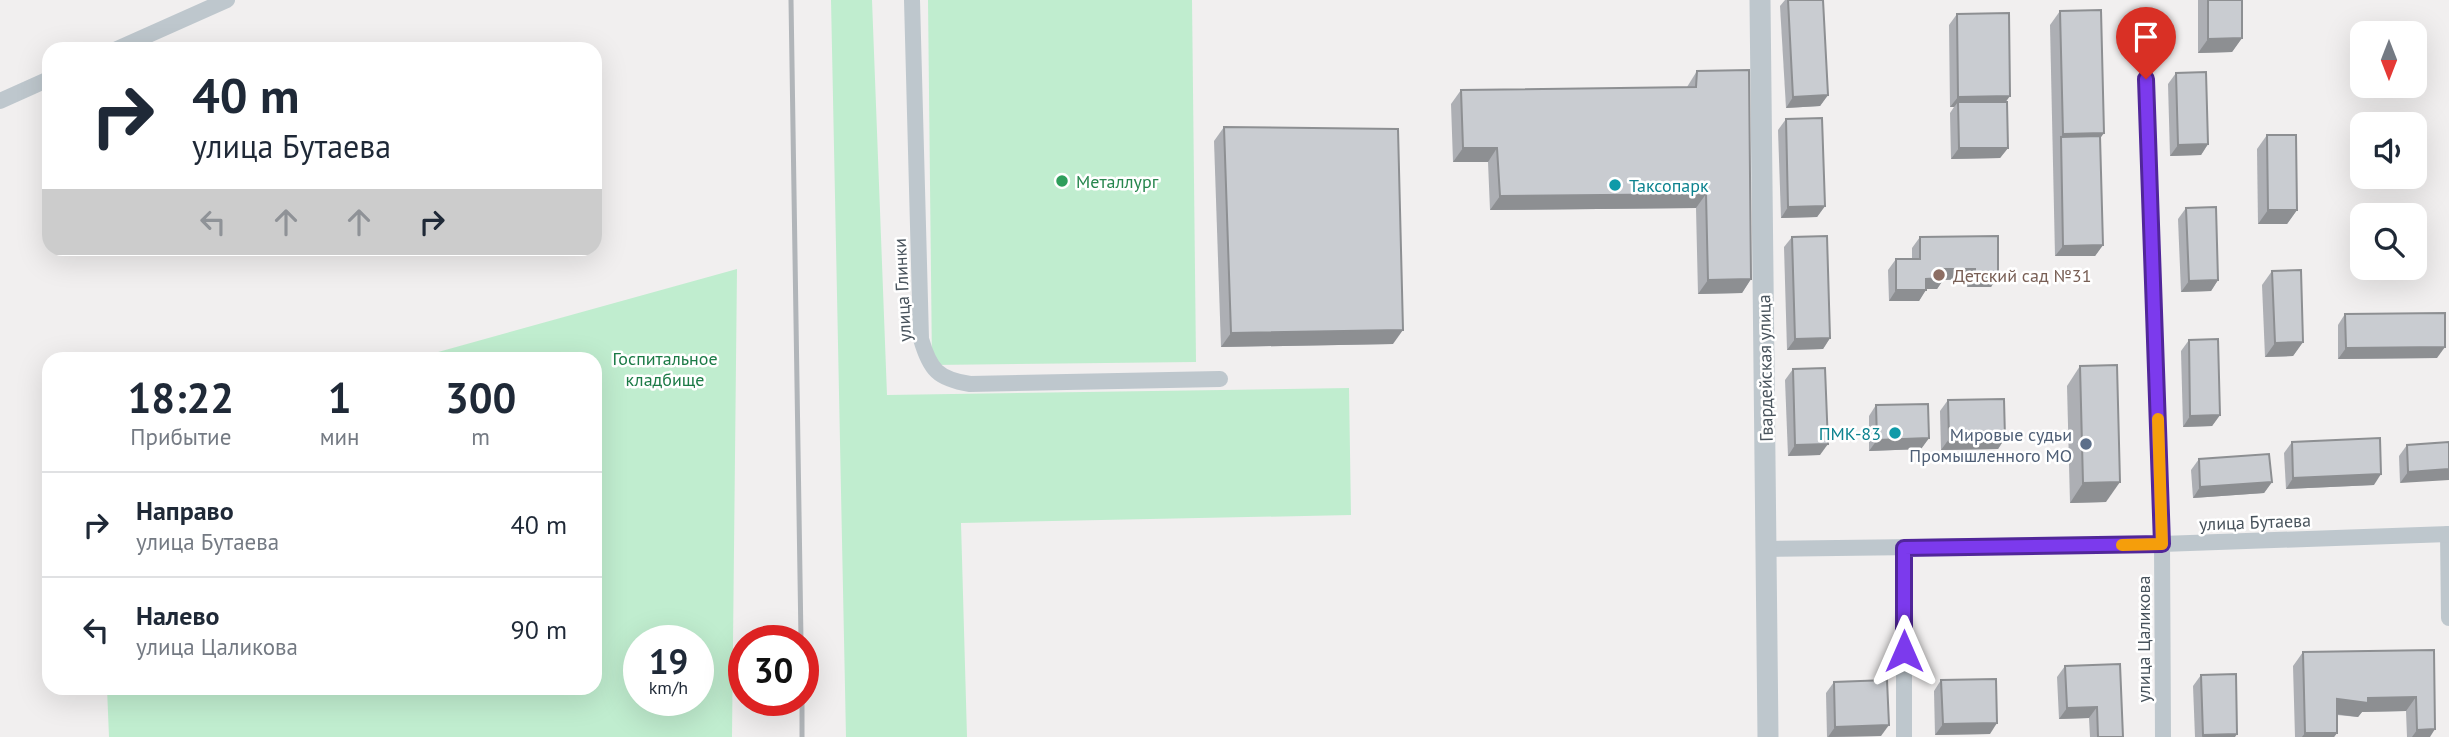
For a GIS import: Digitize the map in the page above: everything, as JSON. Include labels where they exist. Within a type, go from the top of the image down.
[{"type":"street","points":[[133,42],[227,0]]},
{"type":"street","name":"улица Глинки","points":[[912,0],[921,339],[927,360],[936,372],[951,381],[970,384],[1220,379]]},
{"type":"street","name":"Гвардейская улица","points":[[1760,0],[1768,737]]},
{"type":"street","name":"улица Цаликова","points":[[2146,79],[2162,544],[2163,737]]},
{"type":"street","points":[[0,101],[42,82]]},
{"type":"street","points":[[2448,534],[2449,618]]},
{"type":"street","name":"улица Бутаева","points":[[1768,549],[2162,544],[2448,534]]},
{"type":"street","points":[[1904,548],[1904,737]]},
{"type":"green space","points":[[831,0],[872,0],[887,395],[1349,388],[1351,515],[961,523],[967,737],[846,737]]},
{"type":"green space","name":"Металлург","points":[[928,0],[1192,0],[1196,362],[932,365]]},
{"type":"green space","name":"Госпитальное кладбище","points":[[737,269],[733,625],[728,625],[728,716],[732,716],[732,737],[109,737],[107,695],[602,695],[602,352],[438,352]]},
{"type":"building","points":[[1788,0],[1823,0],[1828,95],[1793,97]]},
{"type":"building","points":[[2208,0],[2242,0],[2242,38],[2208,39]]},
{"type":"building","points":[[2101,10],[2104,133],[2063,134],[2060,11]]},
{"type":"building","points":[[2009,13],[2010,96],[1958,97],[1957,14]]},
{"type":"building","name":"Таксопарк","points":[[1749,70],[1751,279],[1708,280],[1706,194],[1500,196],[1497,148],[1463,148],[1461,90],[1696,87],[1697,71]]},
{"type":"building","points":[[2206,72],[2208,144],[2178,145],[2176,73]]},
{"type":"building","points":[[1958,102],[2007,102],[2008,148],[1959,148]]},
{"type":"building","points":[[1822,118],[1825,206],[1788,207],[1786,119]]},
{"type":"building","points":[[1224,127],[1398,129],[1403,330],[1231,333]]},
{"type":"building","points":[[2267,135],[2296,135],[2297,210],[2268,210]]},
{"type":"building","points":[[2100,136],[2103,245],[2063,246],[2061,137]]},
{"type":"building","points":[[2216,207],[2218,280],[2189,281],[2186,208]]},
{"type":"building","points":[[1827,236],[1830,338],[1795,339],[1792,237]]},
{"type":"building","name":"Детский сад №31","points":[[1998,236],[1998,276],[1975,276],[1975,269],[1944,269],[1944,278],[1926,279],[1926,290],[1896,290],[1896,259],[1920,259],[1920,237]]},
{"type":"building","points":[[2301,270],[2303,342],[2275,343],[2272,271]]},
{"type":"building","points":[[2445,313],[2445,347],[2346,348],[2345,314]]},
{"type":"building","points":[[2218,339],[2220,415],[2190,416],[2189,340]]},
{"type":"building","points":[[2117,365],[2120,482],[2083,483],[2080,366]]},
{"type":"building","points":[[1825,368],[1828,444],[1795,445],[1793,369]]},
{"type":"building","points":[[2004,399],[2005,438],[1949,439],[1948,400]]},
{"type":"building","points":[[1928,404],[1929,438],[1877,440],[1876,405]]},
{"type":"building","points":[[2380,438],[2381,474],[2293,478],[2292,442]]},
{"type":"building","points":[[2449,442],[2449,469],[2408,472],[2407,445]]},
{"type":"building","points":[[2269,454],[2272,482],[2200,487],[2199,459]]},
{"type":"building","points":[[2434,650],[2435,729],[2417,730],[2416,697],[2368,698],[2368,703],[2337,699],[2337,733],[2305,733],[2303,652]]},
{"type":"building","points":[[2120,664],[2123,737],[2098,737],[2097,707],[2067,708],[2065,666]]},
{"type":"building","points":[[2236,674],[2237,734],[2203,735],[2201,675]]},
{"type":"building","points":[[1996,679],[1997,723],[1943,724],[1941,680]]},
{"type":"building","points":[[1887,680],[1889,725],[1835,727],[1834,682]]},
{"type":"railway","points":[[791,0],[801,625]]},
{"type":"railway","points":[[802,716],[802,737]]},
{"type":"slow traffic","points":[[2122,545],[2162,544],[2158,419]]},
{"type":"place","name":"Металлург","points":[[1062,181]]},
{"type":"place","name":"Таксопарк","points":[[1615,185]]},
{"type":"place","name":"Детский сад №31","points":[[1939,275]]},
{"type":"place","name":"ПМК-83","points":[[1895,433]]},
{"type":"place","name":"Мировые судьи Промышленного МО","points":[[2086,444]]},
{"type":"route","points":[[1904,651],[1904,548],[2162,544],[2146,79]]}]
